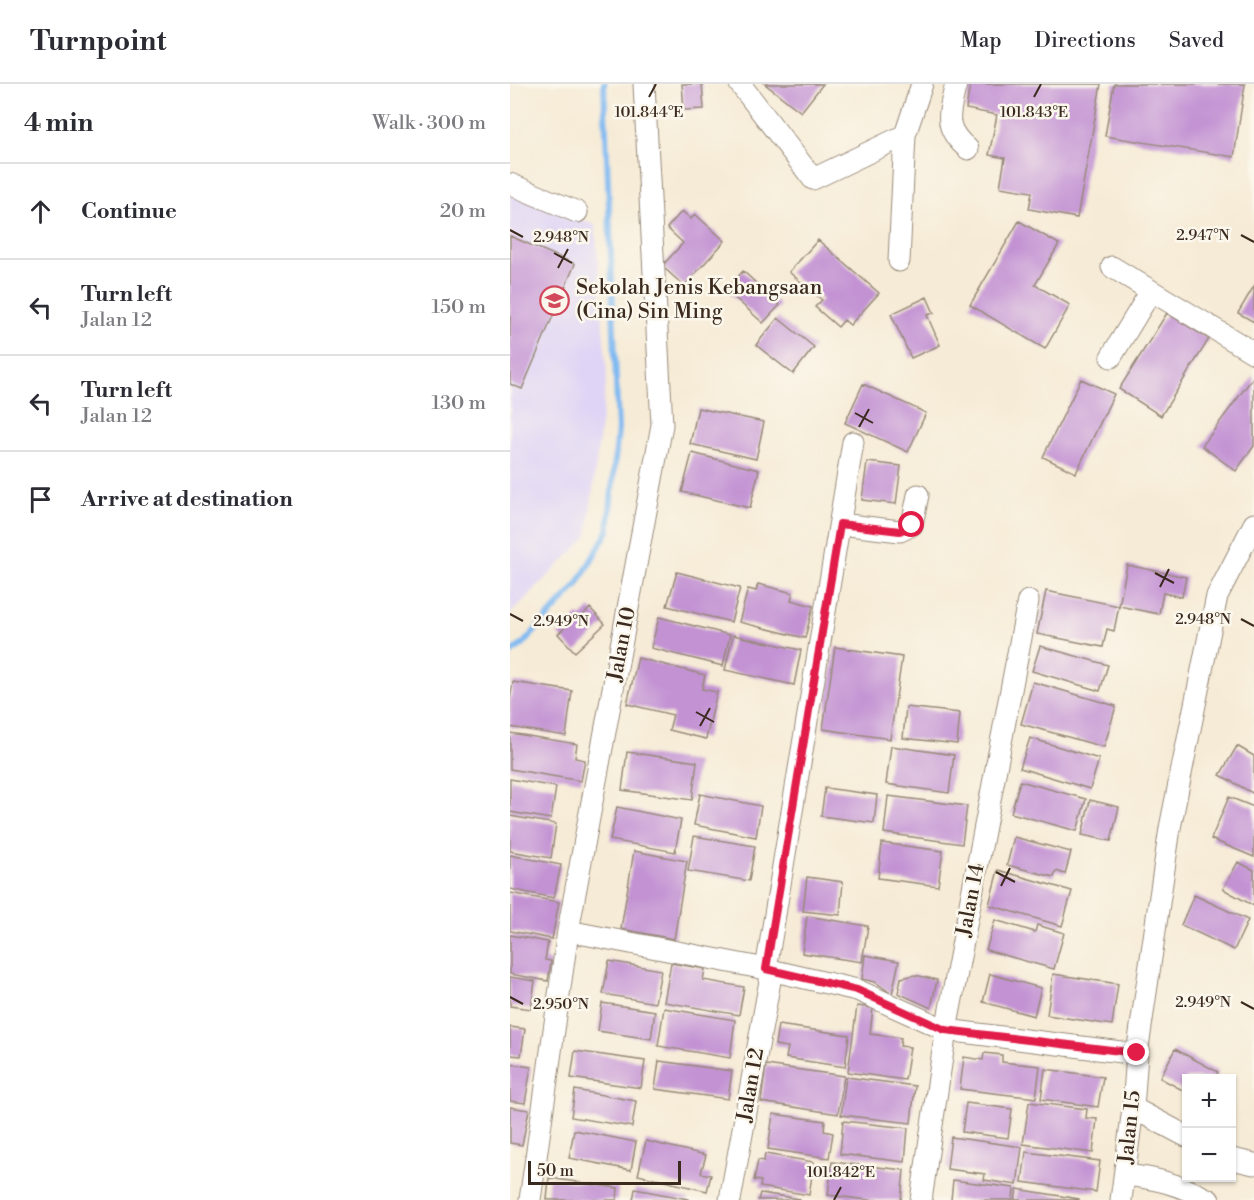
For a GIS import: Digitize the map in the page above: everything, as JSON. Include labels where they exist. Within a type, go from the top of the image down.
[{"type":"street","name":"Jalan 10","points":[[530,1200],[568,931],[662,425],[644,84]]},
{"type":"street","points":[[740,84],[813,179],[905,135]]},
{"type":"street","points":[[899,261],[905,135],[922,84]]},
{"type":"street","points":[[956,84],[948,119],[955,138],[968,149]]},
{"type":"street","points":[[510,184],[577,212]]},
{"type":"street","points":[[1112,267],[1254,353]]},
{"type":"street","points":[[1111,357],[1151,291]]},
{"type":"street","name":"Jalan 12","points":[[730,1200],[853,442]]},
{"type":"street","points":[[840,524],[900,531],[912,525],[918,495]]},
{"type":"street","name":"Jalan 15","points":[[1121,1200],[1133,1108],[1137,1053],[1170,828],[1217,596],[1254,524]]},
{"type":"street","name":"Jalan 14","points":[[921,1200],[945,1030],[1028,601]]},
{"type":"street","points":[[568,931],[769,970],[857,990],[945,1030],[1137,1053]]},
{"type":"street","points":[[1133,1108],[1182,1134]]},
{"type":"street","points":[[1236,1160],[1254,1164]]},
{"type":"street","points":[[1125,1174],[1156,1178],[1193,1191],[1209,1200]]},
{"type":"shaded area","name":"Sekolah Jenis Kebangsaan (Cina) Sin Ming","points":[[510,192],[595,225],[607,375],[587,537],[510,614]]},
{"type":"building","points":[[682,84],[702,84],[704,109],[684,110]]},
{"type":"building","points":[[765,84],[823,84],[801,112]]},
{"type":"building","points":[[970,84],[1101,84],[1077,218],[1029,209],[1032,192],[1000,187],[1005,158],[989,155],[997,115],[966,109]]},
{"type":"building","points":[[1114,84],[1245,84],[1234,157],[1105,136]]},
{"type":"building","points":[[682,211],[691,219],[695,214],[725,241],[684,286],[662,266],[683,243],[667,228]]},
{"type":"building","points":[[1019,221],[1059,244],[1035,285],[1070,305],[1045,349],[970,305]]},
{"type":"building","points":[[510,236],[575,264],[522,389],[510,384]]},
{"type":"building","points":[[818,240],[879,293],[850,325],[844,320],[838,327],[815,307],[822,300],[789,272]]},
{"type":"building","points":[[743,271],[780,305],[763,323],[726,290]]},
{"type":"building","points":[[1254,286],[1254,322],[1238,313]]},
{"type":"building","points":[[927,297],[934,313],[927,315],[940,345],[911,358],[891,314]]},
{"type":"building","points":[[1167,313],[1209,339],[1161,416],[1119,389]]},
{"type":"building","points":[[778,318],[814,347],[793,374],[756,345]]},
{"type":"building","points":[[1254,376],[1254,446],[1236,471],[1202,446]]},
{"type":"building","points":[[1081,379],[1114,394],[1076,473],[1043,457]]},
{"type":"building","points":[[863,384],[926,413],[908,452],[845,423]]},
{"type":"building","points":[[698,408],[764,422],[756,459],[690,444]]},
{"type":"building","points":[[692,453],[759,470],[750,508],[682,492]]},
{"type":"building","points":[[867,462],[901,466],[896,504],[862,500]]},
{"type":"building","points":[[1127,565],[1186,577],[1182,597],[1163,593],[1159,614],[1119,606]]},
{"type":"building","points":[[677,572],[740,588],[731,622],[667,606]]},
{"type":"building","points":[[758,584],[793,593],[791,600],[813,606],[805,638],[739,622],[748,589],[756,591]]},
{"type":"building","points":[[1046,591],[1119,606],[1114,631],[1107,629],[1103,647],[1037,634]]},
{"type":"building","points":[[590,608],[605,624],[575,652],[558,634],[578,615],[581,617]]},
{"type":"building","points":[[659,617],[730,635],[723,666],[651,648]]},
{"type":"building","points":[[733,635],[801,650],[794,685],[725,670]]},
{"type":"building","points":[[1040,646],[1108,665],[1100,691],[1032,671]]},
{"type":"building","points":[[835,647],[902,657],[890,739],[823,729]]},
{"type":"building","points":[[638,658],[705,675],[702,689],[717,692],[706,739],[669,730],[673,715],[627,704]]},
{"type":"building","points":[[513,682],[572,691],[566,736],[510,727]]},
{"type":"building","points":[[1033,682],[1116,706],[1104,747],[1021,724]]},
{"type":"building","points":[[906,707],[960,713],[957,744],[903,738]]},
{"type":"building","points":[[510,733],[577,744],[575,758],[585,760],[581,781],[510,769]]},
{"type":"building","points":[[1030,738],[1099,759],[1090,789],[1020,768]]},
{"type":"building","points":[[891,746],[954,755],[949,793],[886,784]]},
{"type":"building","points":[[1237,746],[1254,756],[1254,794],[1220,775]]},
{"type":"building","points":[[627,752],[697,762],[692,800],[622,790]]},
{"type":"building","points":[[510,779],[556,787],[551,819],[510,812]]},
{"type":"building","points":[[1020,781],[1086,799],[1077,831],[1011,813]]},
{"type":"building","points":[[825,788],[877,795],[874,823],[821,816]]},
{"type":"building","points":[[700,794],[761,806],[756,837],[694,825]]},
{"type":"building","points":[[888,796],[967,806],[962,844],[884,833]]},
{"type":"building","points":[[1229,797],[1254,807],[1254,857],[1211,839]]},
{"type":"building","points":[[1090,800],[1119,807],[1111,841],[1082,835]]},
{"type":"building","points":[[617,807],[681,820],[675,852],[610,840]]},
{"type":"building","points":[[510,816],[556,824],[551,858],[510,851]]},
{"type":"building","points":[[694,836],[755,846],[749,881],[688,871]]},
{"type":"building","points":[[1014,837],[1071,852],[1065,874],[1056,871],[1054,877],[1007,865]]},
{"type":"building","points":[[882,843],[943,851],[938,886],[878,878]]},
{"type":"building","points":[[634,851],[687,861],[674,939],[621,929]]},
{"type":"building","points":[[510,855],[561,865],[554,898],[510,889]]},
{"type":"building","points":[[1238,862],[1254,870],[1254,906],[1223,889]]},
{"type":"building","points":[[998,870],[1072,891],[1062,926],[989,905]]},
{"type":"building","points":[[807,877],[843,882],[840,915],[803,911]]},
{"type":"building","points":[[510,893],[559,902],[552,939],[510,931]]},
{"type":"building","points":[[1194,895],[1248,920],[1234,950],[1181,925]]},
{"type":"building","points":[[807,916],[868,926],[862,962],[802,953]]},
{"type":"building","points":[[995,920],[1035,932],[1037,925],[1064,933],[1054,969],[986,950]]},
{"type":"building","points":[[510,935],[548,942],[545,960],[551,961],[548,981],[510,974]]},
{"type":"building","points":[[865,955],[899,961],[892,994],[875,982],[862,979]]},
{"type":"building","points":[[609,961],[661,970],[655,1003],[603,994]]},
{"type":"building","points":[[671,963],[705,969],[703,980],[744,987],[739,1015],[664,1002]]},
{"type":"building","points":[[990,974],[1041,988],[1034,1016],[983,1002]]},
{"type":"building","points":[[1053,974],[1118,984],[1112,1025],[1047,1015]]},
{"type":"building","points":[[915,975],[937,980],[931,1008],[898,993],[901,978]]},
{"type":"building","points":[[510,977],[535,981],[531,1009],[510,1006]]},
{"type":"building","points":[[602,1003],[655,1011],[651,1039],[598,1031]]},
{"type":"building","points":[[857,1006],[873,1008],[870,1034],[901,1038],[900,1046],[910,1047],[905,1080],[848,1072]]},
{"type":"building","points":[[664,1008],[735,1020],[730,1058],[658,1046]]},
{"type":"building","points":[[778,1025],[849,1035],[845,1067],[786,1058],[788,1047],[775,1045]]},
{"type":"building","points":[[510,1027],[525,1029],[521,1056],[510,1055]]},
{"type":"building","points":[[1175,1049],[1218,1072],[1217,1074],[1182,1074],[1182,1090],[1160,1078]]},
{"type":"building","points":[[575,1051],[645,1061],[641,1088],[571,1078]]},
{"type":"building","points":[[984,1053],[1002,1055],[1002,1062],[1040,1066],[1036,1098],[960,1089],[964,1057],[983,1060]]},
{"type":"building","points":[[659,1061],[732,1071],[728,1099],[655,1089]]},
{"type":"building","points":[[510,1064],[531,1067],[525,1103],[510,1101]]},
{"type":"building","points":[[766,1065],[844,1076],[838,1114],[761,1102]]},
{"type":"building","points":[[1045,1069],[1103,1077],[1098,1107],[1041,1099]]},
{"type":"building","points":[[846,1077],[915,1086],[911,1123],[841,1115]]},
{"type":"building","points":[[575,1090],[636,1101],[632,1127],[571,1117]]},
{"type":"building","points":[[1029,1102],[1087,1109],[1086,1118],[1097,1119],[1093,1153],[1023,1144]]},
{"type":"building","points":[[966,1103],[1012,1109],[1008,1138],[962,1132]]},
{"type":"building","points":[[510,1107],[529,1110],[522,1145],[510,1143]]},
{"type":"building","points":[[773,1114],[825,1121],[824,1131],[833,1133],[829,1158],[768,1149]]},
{"type":"building","points":[[843,1121],[908,1128],[905,1162],[840,1154]]},
{"type":"building","points":[[574,1130],[636,1142],[631,1170],[569,1158]]},
{"type":"building","points":[[951,1137],[1022,1147],[1017,1185],[984,1180],[985,1174],[947,1169]]},
{"type":"building","points":[[646,1141],[706,1155],[701,1173],[711,1175],[707,1191],[638,1175]]},
{"type":"building","points":[[1026,1152],[1100,1161],[1096,1192],[1022,1182]]},
{"type":"building","points":[[765,1154],[814,1162],[809,1195],[760,1187],[761,1181],[754,1180],[758,1160],[764,1161]]},
{"type":"building","points":[[832,1162],[904,1170],[901,1200],[868,1200],[828,1195]]},
{"type":"building","points":[[549,1178],[618,1188],[617,1200],[547,1200]]},
{"type":"building","points":[[953,1180],[1014,1188],[1013,1200],[951,1200]]},
{"type":"building","points":[[635,1189],[689,1199],[689,1200],[633,1200]]},
{"type":"building","points":[[1017,1189],[1079,1199],[1079,1200],[1015,1200]]},
{"type":"building","points":[[760,1193],[800,1199],[800,1200],[758,1200]]},
{"type":"waterway","points":[[510,653],[522,645],[577,585],[608,531],[618,429],[604,84]]},
{"type":"place","name":"Sekolah Jenis Kebangsaan (Cina) Sin Ming","points":[[555,300]]},
{"type":"route","points":[[912,525],[900,531],[840,524],[766,969],[857,990],[945,1030],[1137,1053]]}]
